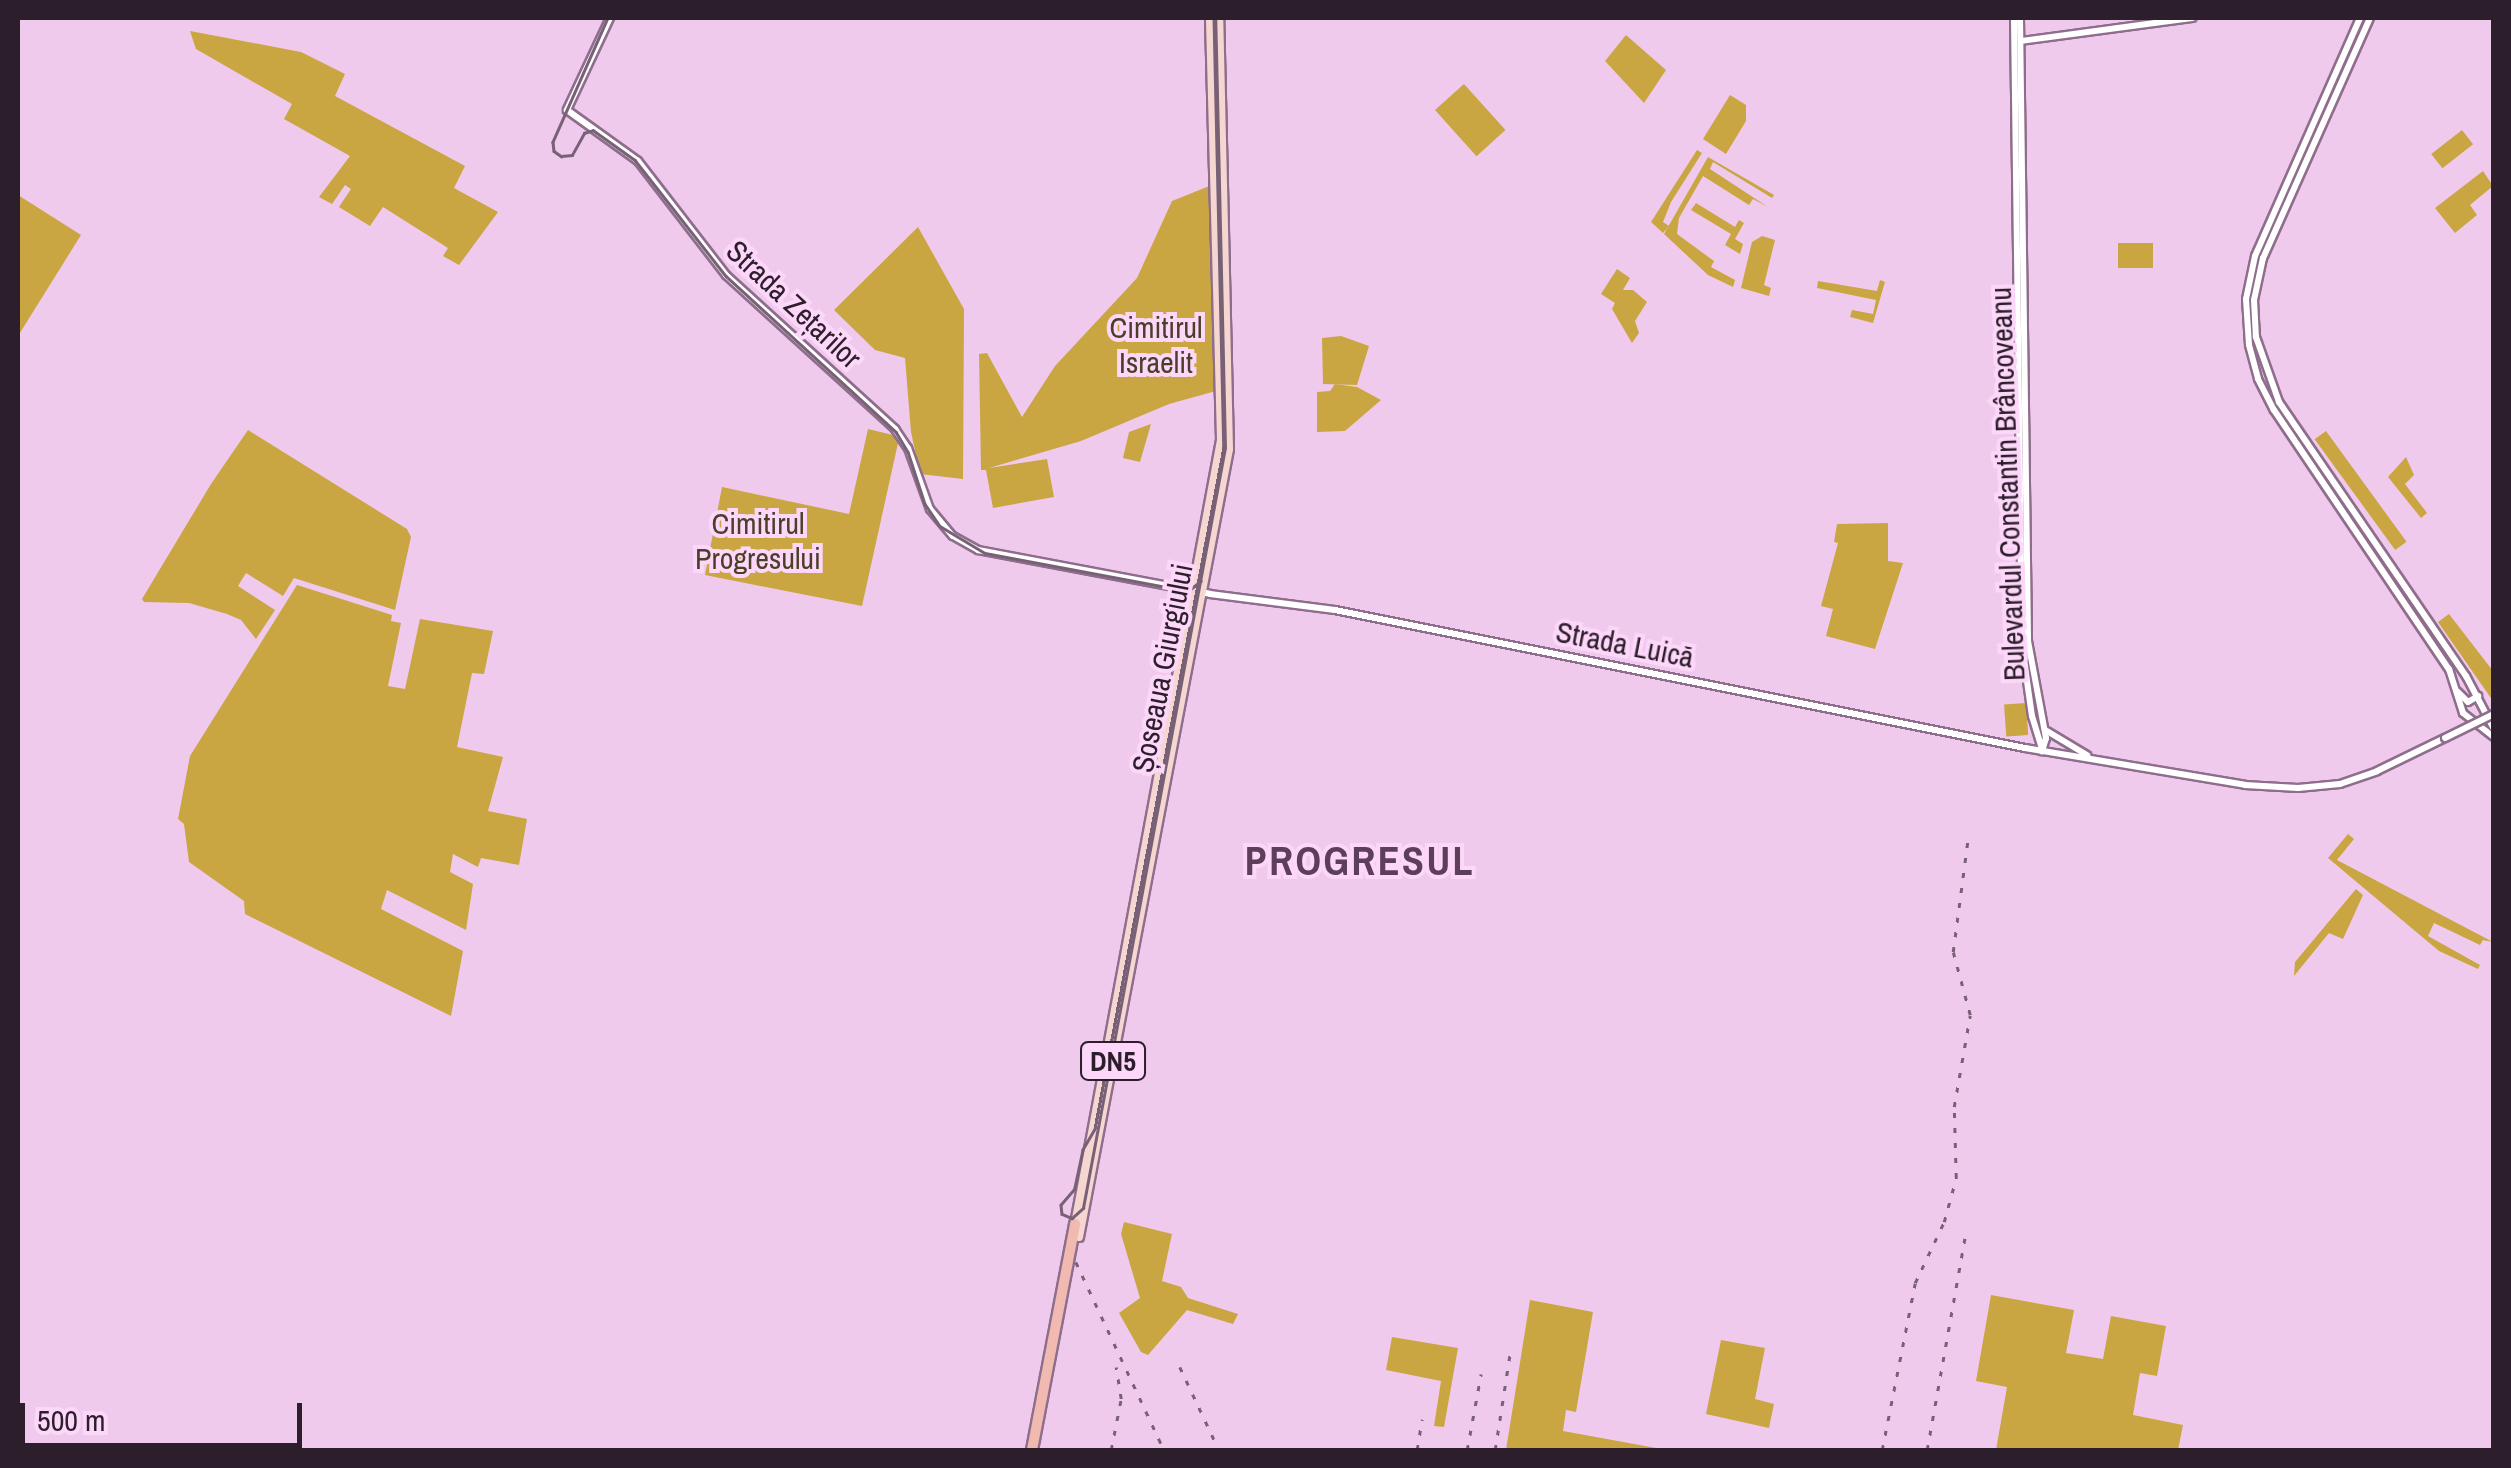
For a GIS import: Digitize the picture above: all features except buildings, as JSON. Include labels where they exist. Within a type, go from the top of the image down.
[{"type":"highway","name":"Șoseaua Giurgiului","points":[[1034,1450],[1075,1224]]},
{"type":"highway","name":"Șoseaua Giurgiului","points":[[1058,1323],[1078,1237]]},
{"type":"main road","name":"Strada Zețarilor","points":[[610,18],[570,106],[578,117],[636,159],[726,276],[895,428],[908,448],[930,509],[946,530],[968,546]]},
{"type":"main road","name":"Șoseaua Giurgiului","points":[[1198,592],[1221,434],[1210,18]]},
{"type":"main road","name":"Șoseaua Giurgiului","points":[[1078,1237],[1230,438],[1218,18]]},
{"type":"main road","name":"Bulevardul Constantin Brâncoveanu","points":[[2017,18],[2025,613],[2036,720],[2046,741],[2042,750]]},
{"type":"main road","points":[[2018,42],[2192,18]]},
{"type":"main road","points":[[2313,134],[2360,18]]},
{"type":"main road","points":[[2036,720],[2060,743],[2109,762],[2245,785],[2327,786],[2377,772],[2445,738],[2493,721],[2469,680],[2266,395],[2247,332],[2252,266],[2370,18]]},
{"type":"main road","points":[[2353,520],[2442,658],[2464,714],[2494,737]]},
{"type":"main road","name":"Strada Luică","points":[[968,546],[1198,592],[1350,613],[2109,762]]},
{"type":"main road","points":[[2457,691],[2459,679],[2469,680]]},
{"type":"main road","points":[[2457,691],[2470,702],[2478,696]]},
{"type":"main road","points":[[2026,748],[2034,736],[2036,720]]},
{"type":"main road","name":"Șoseaua Giurgiului","points":[[1075,1224],[1096,1129]]},
{"type":"green space","points":[[190,31],[301,52],[345,74],[335,96],[465,166],[454,188],[498,212],[459,265],[443,256],[448,248],[383,207],[370,226],[339,207],[351,189],[345,185],[332,204],[319,197],[350,156],[284,119],[292,104],[196,49]]},
{"type":"green space","points":[[1626,35],[1666,70],[1644,103],[1605,61]]},
{"type":"green space","points":[[1464,84],[1505,130],[1477,156],[1435,110]]},
{"type":"green space","points":[[1730,95],[1746,105],[1746,121],[1726,154],[1703,139]]},
{"type":"green space","points":[[2462,130],[2473,144],[2442,168],[2431,154]]},
{"type":"green space","points":[[1697,150],[1702,153],[1671,202],[1663,222],[1669,226],[1663,233],[1651,222]]},
{"type":"green space","points":[[1708,157],[1774,195],[1772,198],[1713,162],[1710,169],[1768,207],[1753,199],[1749,205],[1703,176],[1679,218],[1677,234],[1714,261],[1711,267],[1735,280],[1733,287],[1708,275],[1664,234]]},
{"type":"green space","points":[[2483,171],[2493,186],[2470,205],[2477,215],[2455,233],[2435,208]]},
{"type":"green space","name":"Cimitirul Israelit","points":[[1212,185],[1216,391],[1169,404],[1081,441],[989,468],[1047,459],[1054,497],[993,508],[986,470],[981,470],[979,354],[987,353],[1022,417],[1055,366],[1137,278],[1172,201]]},
{"type":"green space","points":[[18,195],[81,235],[18,336]]},
{"type":"green space","points":[[1696,203],[1735,227],[1739,220],[1744,223],[1735,239],[1743,244],[1740,254],[1725,245],[1731,234],[1691,210]]},
{"type":"green space","points":[[918,227],[964,309],[963,479],[920,474],[911,432],[905,358],[875,350],[834,310]]},
{"type":"green space","points":[[1762,236],[1775,240],[1764,285],[1771,288],[1769,296],[1741,288],[1752,242]]},
{"type":"green space","points":[[2118,243],[2153,243],[2153,268],[2118,268]]},
{"type":"green space","points":[[1617,269],[1630,278],[1623,290],[1633,290],[1647,302],[1635,321],[1639,333],[1632,343],[1612,309],[1615,303],[1601,294]]},
{"type":"green space","points":[[1880,280],[1885,282],[1873,323],[1850,317],[1852,310],[1873,314],[1876,300],[1817,288],[1818,281],[1877,291]]},
{"type":"green space","points":[[1341,336],[1369,346],[1357,385],[1323,384],[1322,338]]},
{"type":"green space","points":[[1335,384],[1357,387],[1381,400],[1345,431],[1317,432],[1317,392],[1330,391]]},
{"type":"green space","points":[[1151,424],[1140,462],[1123,458],[1129,432]]},
{"type":"green space","name":"Cimitirul Progresului","points":[[868,429],[893,435],[898,443],[862,606],[705,575],[722,487],[849,514]]},
{"type":"green space","points":[[248,430],[407,529],[411,537],[395,610],[294,578],[283,596],[246,573],[238,586],[275,610],[256,639],[241,620],[227,614],[189,603],[144,602],[142,599],[211,484]]},
{"type":"green space","points":[[2326,431],[2407,542],[2395,550],[2315,439]]},
{"type":"green space","points":[[2406,457],[2414,475],[2405,484],[2427,513],[2421,518],[2388,477]]},
{"type":"green space","points":[[1888,523],[1888,561],[1903,563],[1875,649],[1826,636],[1833,609],[1821,606],[1838,543],[1834,542],[1837,524]]},
{"type":"green space","points":[[297,585],[392,615],[391,621],[401,623],[388,686],[405,689],[420,619],[493,631],[484,674],[472,673],[457,747],[503,757],[488,811],[527,819],[519,865],[481,858],[478,867],[453,854],[450,872],[473,884],[466,930],[387,890],[381,909],[463,951],[451,1016],[245,914],[244,901],[189,862],[184,824],[178,819],[190,756]]},
{"type":"green space","points":[[2449,614],[2493,671],[2493,701],[2438,622]]},
{"type":"green space","points":[[2026,703],[2028,735],[2006,736],[2004,705]]},
{"type":"green space","points":[[2348,834],[2354,839],[2337,860],[2493,942],[2483,940],[2480,945],[2434,923],[2428,936],[2480,965],[2478,969],[2439,951],[2328,858]]},
{"type":"green space","points":[[2356,889],[2363,895],[2343,939],[2329,933],[2294,976],[2295,962]]},
{"type":"green space","points":[[1124,1222],[1172,1234],[1162,1281],[1181,1287],[1188,1298],[1238,1314],[1233,1324],[1187,1310],[1148,1355],[1141,1352],[1119,1313],[1140,1298],[1121,1234]]},
{"type":"green space","points":[[1991,1295],[2074,1310],[2066,1353],[2103,1359],[2111,1316],[2166,1326],[2157,1376],[2140,1373],[2133,1415],[2183,1425],[2178,1450],[1996,1450],[2007,1387],[1976,1381]]},
{"type":"green space","points":[[1530,1300],[1593,1312],[1576,1412],[1566,1410],[1563,1431],[1667,1450],[1506,1450]]},
{"type":"green space","points":[[1392,1337],[1458,1348],[1444,1427],[1434,1426],[1441,1381],[1386,1370]]},
{"type":"green space","points":[[1721,1340],[1765,1348],[1755,1399],[1774,1404],[1769,1428],[1706,1414]]},
{"type":"tram line","points":[[608,18],[553,142],[554,151],[561,156],[572,155],[584,133],[593,130],[635,160],[726,276],[896,432],[908,452],[925,504],[940,526],[985,553],[1188,591],[1201,581]]},
{"type":"tram line","points":[[1214,18],[1224,447],[1095,1129],[1083,1150],[1075,1189],[1061,1205],[1062,1214],[1072,1218],[1083,1208],[1225,448],[1215,18]]},
{"type":"railway","points":[[1882,1450],[1915,1283],[1944,1222],[1956,1178],[1954,1107],[1970,1015],[1953,952],[1968,838]]},
{"type":"railway","points":[[1927,1450],[1966,1230]]},
{"type":"railway","points":[[1076,1262],[1164,1450]]},
{"type":"railway","points":[[1495,1450],[1511,1347]]},
{"type":"railway","points":[[1111,1450],[1121,1399],[1116,1367]]},
{"type":"railway","points":[[1180,1367],[1219,1450]]},
{"type":"railway","points":[[1467,1450],[1481,1374]]},
{"type":"railway","points":[[1417,1450],[1422,1419]]},
{"type":"district","name":"PROGRESUL","points":[[1360,861]]}]
